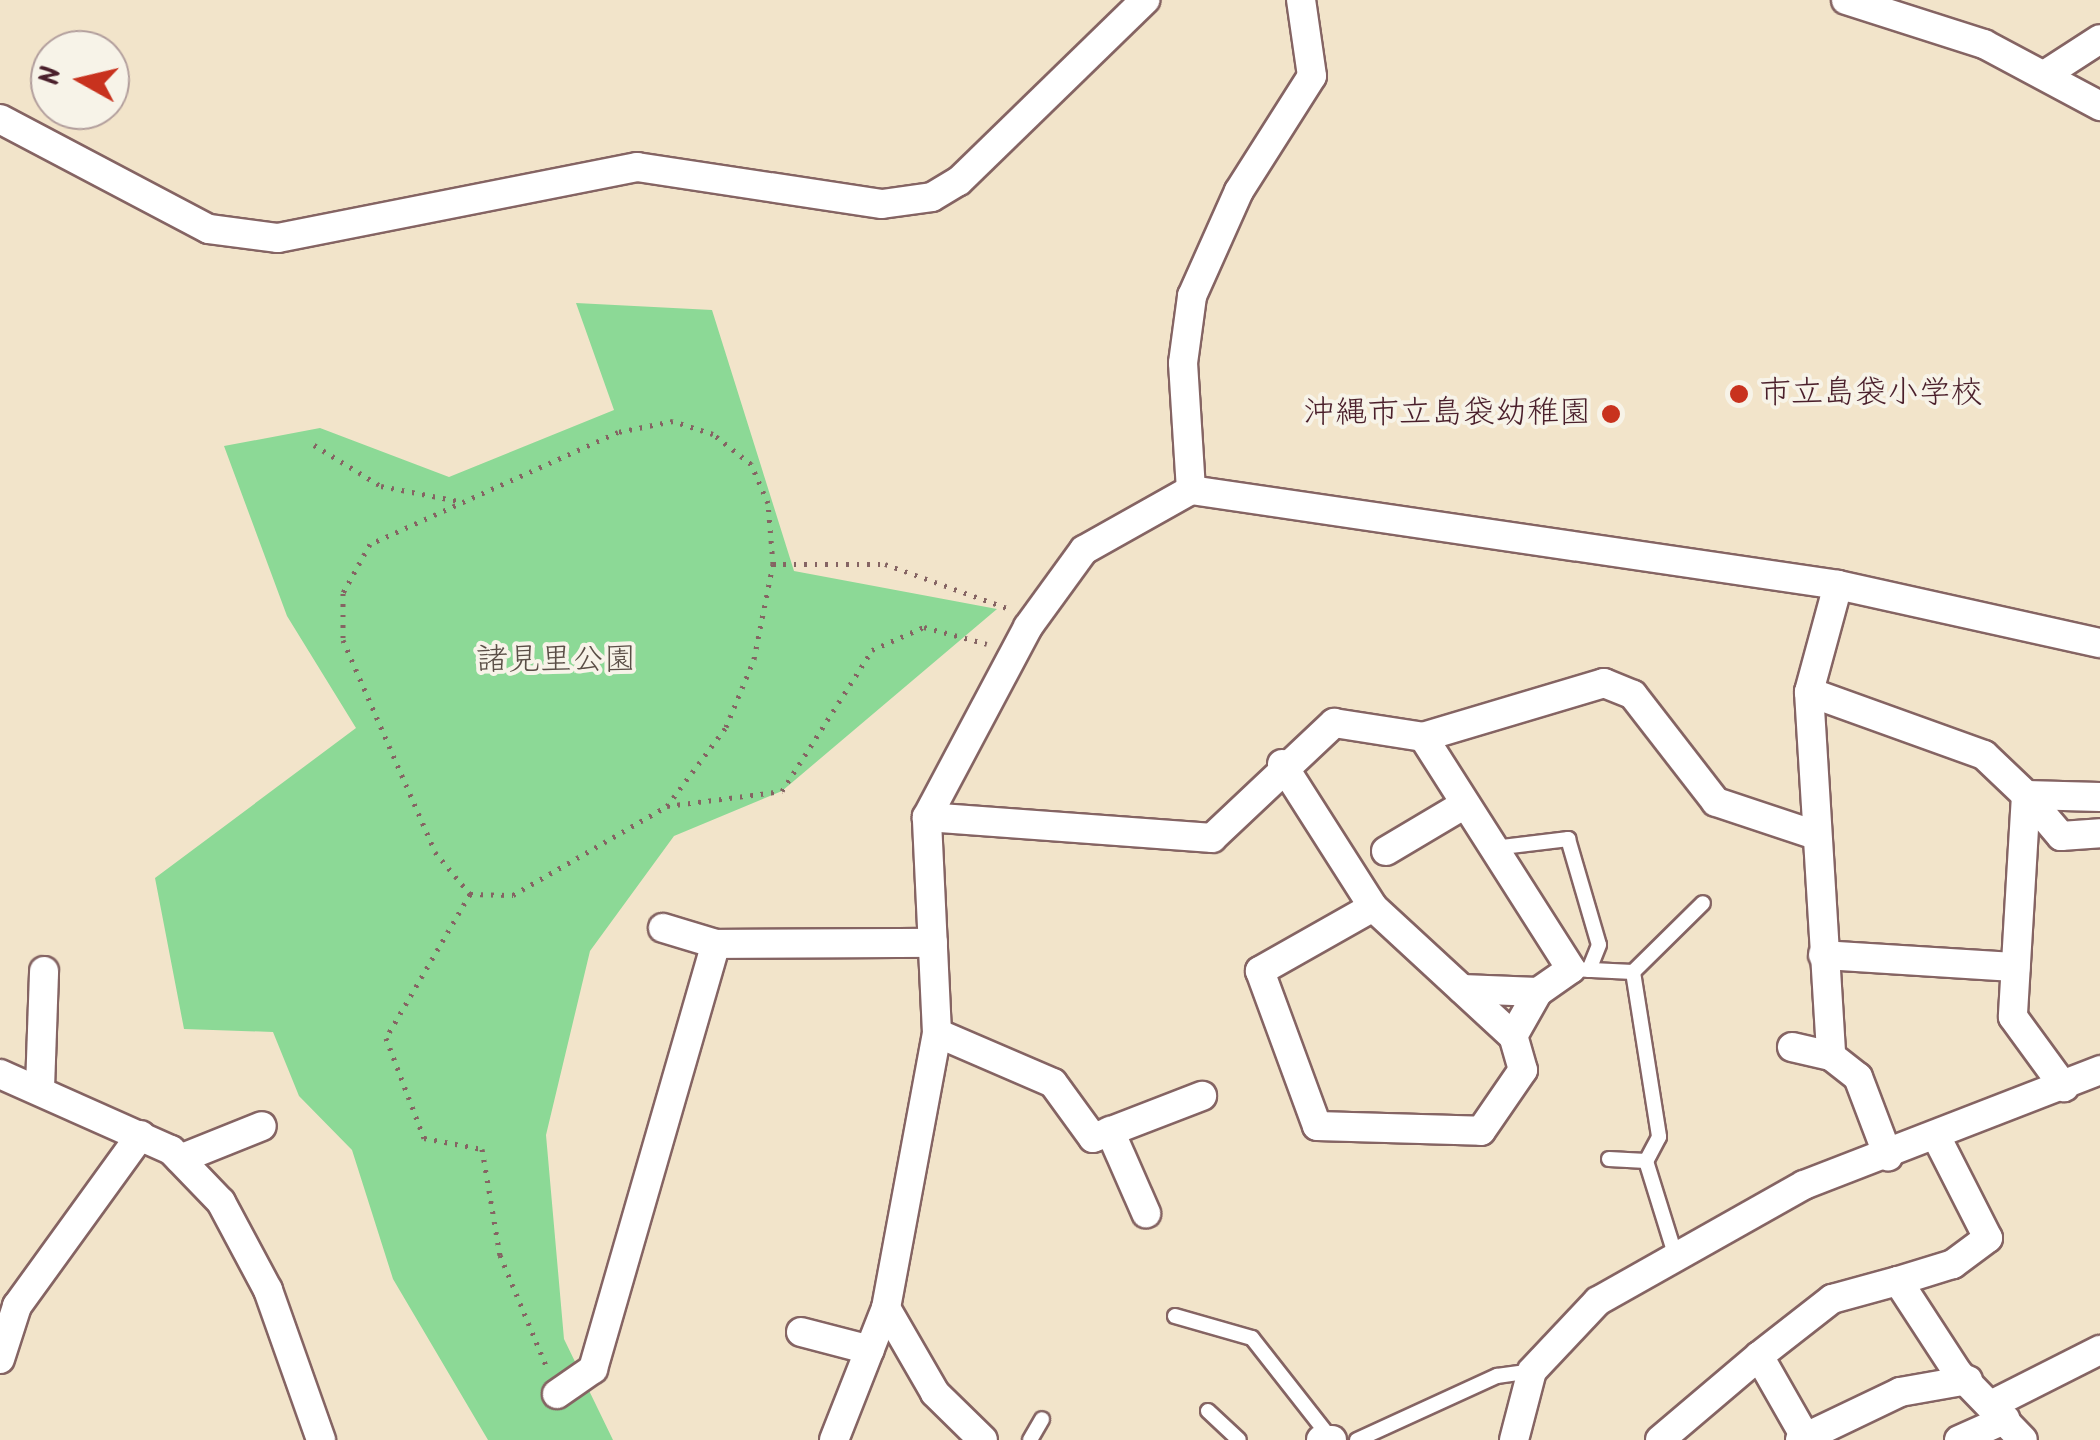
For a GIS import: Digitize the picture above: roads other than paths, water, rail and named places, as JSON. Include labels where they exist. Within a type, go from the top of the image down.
[{"type":"street","points":[[0,120],[208,228],[278,238],[636,167],[882,204],[932,197],[960,181],[1145,0]]},
{"type":"street","points":[[1191,490],[1183,363],[1192,296],[1239,191],[1312,76],[1301,0]]},
{"type":"street","points":[[1846,0],[1984,44],[2100,106]]},
{"type":"street","points":[[2046,74],[2100,38]]},
{"type":"street","points":[[834,1440],[886,1308],[936,1033],[927,817],[1008,650],[1084,550],[1191,490],[1838,585],[2100,642]]},
{"type":"street","points":[[1831,1056],[1812,834],[1810,692],[1838,585]]},
{"type":"street","points":[[927,817],[1212,838],[1282,764],[1334,723],[1423,737],[1604,683],[1633,695],[1716,802],[1812,834]]},
{"type":"street","points":[[1810,692],[1984,755],[2062,836],[2100,833]]},
{"type":"street","points":[[1423,737],[1494,848],[1580,969],[1538,992],[1462,989]]},
{"type":"street","points":[[1282,764],[1372,908],[1513,1036],[1524,1070],[1480,1131],[1317,1126],[1260,971],[1372,908]]},
{"type":"street","points":[[2026,795],[2100,797]]},
{"type":"street","points":[[2026,795],[2013,1017],[2064,1088]]},
{"type":"street","points":[[1386,851],[1465,804]]},
{"type":"street","points":[[664,928],[716,944],[932,943]]},
{"type":"street","points":[[558,1394],[593,1369],[716,944]]},
{"type":"street","points":[[1822,955],[2016,967]]},
{"type":"street","points":[[40,1088],[44,971]]},
{"type":"street","points":[[1513,1036],[1538,992]]},
{"type":"street","points":[[936,1033],[1053,1083],[1093,1138],[1202,1096]]},
{"type":"street","points":[[1792,1047],[1831,1056],[1858,1077],[1888,1156]]},
{"type":"street","points":[[1514,1440],[1532,1372],[1598,1302],[1675,1254],[1804,1185],[1938,1140],[2100,1070]]},
{"type":"street","points":[[0,1074],[40,1088],[141,1136],[180,1159],[221,1202],[268,1290],[321,1440]]},
{"type":"street","points":[[180,1159],[262,1126]]},
{"type":"street","points":[[1110,1131],[1146,1213]]},
{"type":"street","points":[[1,1349],[17,1306],[141,1136]]},
{"type":"street","points":[[1660,1440],[1832,1299],[1953,1264],[1988,1238],[1938,1140]]},
{"type":"street","points":[[1898,1281],[1968,1380],[2007,1421]]},
{"type":"street","points":[[886,1308],[935,1393],[983,1440]]},
{"type":"street","points":[[801,1332],[870,1350]]},
{"type":"street","points":[[1959,1440],[2007,1421],[2100,1350]]},
{"type":"street","points":[[1758,1356],[1805,1437],[1900,1392],[1968,1380]]},
{"type":"lane","points":[[1494,848],[1568,840],[1599,945],[1580,969]]},
{"type":"lane","points":[[1580,969],[1633,972],[1703,903]]},
{"type":"lane","points":[[1633,972],[1659,1136],[1646,1161],[1675,1254]]},
{"type":"lane","points":[[1609,1159],[1646,1161]]},
{"type":"lane","points":[[1175,1316],[1252,1338],[1327,1438]]},
{"type":"lane","points":[[1358,1440],[1497,1376],[1532,1372]]},
{"type":"lane","points":[[1208,1412],[1238,1440]]},
{"type":"lane","points":[[1030,1440],[1042,1419]]},
{"type":"place","name":"市立島袋小学校","points":[[1739,394]]},
{"type":"place","name":"沖縄市立島袋幼稚園","points":[[1611,414]]},
{"type":"park label","name":"諸見里公園","points":[[556,661]]}]
